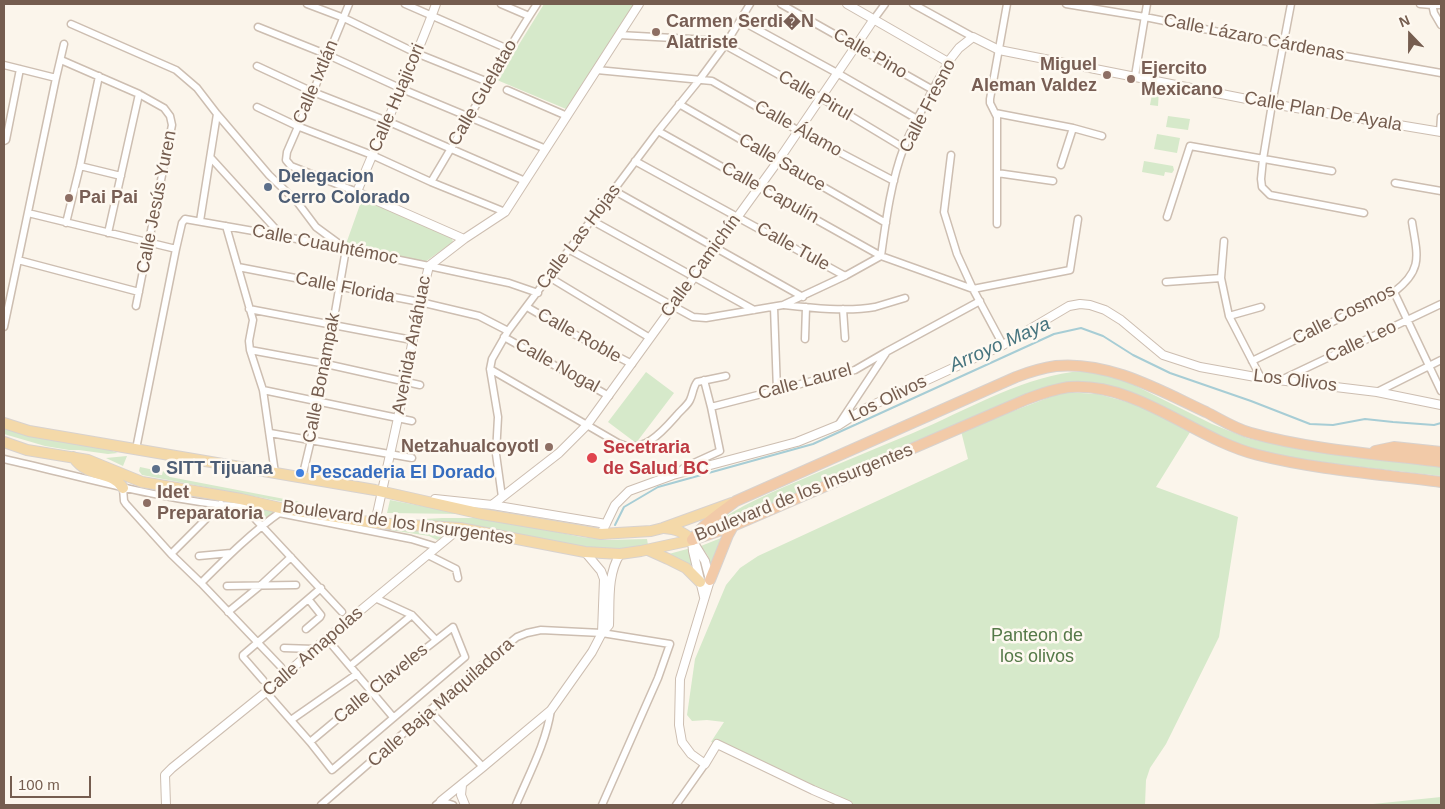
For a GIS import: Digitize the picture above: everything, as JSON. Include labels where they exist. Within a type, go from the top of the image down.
[{"type":"highway","name":"Boulevard de los Insurgentes","points":[[736,501],[1016,377],[1057,366],[1089,366],[1116,373],[1146,384],[1248,432],[1292,444],[1441,462]]},
{"type":"highway","name":"Boulevard de los Insurgentes","points":[[692,540],[733,526],[1027,399],[1071,387],[1099,389],[1128,396],[1188,424],[1217,441],[1258,455],[1301,464],[1441,482]]},
{"type":"highway","points":[[1365,453],[1394,448],[1441,452]]},
{"type":"highway","points":[[692,540],[709,521],[736,501]]},
{"type":"highway","points":[[705,581],[733,526]]},
{"type":"main road","name":"Boulevard de los Insurgentes","points":[[4,423],[29,431],[382,491],[482,514],[602,534],[650,531],[663,528],[736,501]]},
{"type":"main road","name":"Boulevard de los Insurgentes","points":[[4,442],[27,450],[88,460],[142,482],[224,502],[243,503],[282,511],[375,523],[460,528],[585,552],[620,554],[644,551],[692,540]]},
{"type":"main road","points":[[72,457],[84,468],[120,482],[123,488]]},
{"type":"main road","points":[[663,528],[676,529],[685,533],[692,540]]},
{"type":"main road","points":[[650,531],[654,537],[653,542],[644,551],[668,558],[705,581]]},
{"type":"street","points":[[307,4],[344,18],[416,53],[488,82]]},
{"type":"street","name":"Calle Ixtlán","points":[[349,4],[297,126],[287,152],[286,160],[291,166],[357,192]]},
{"type":"street","points":[[404,4],[508,48]]},
{"type":"street","name":"Calle Huajicori","points":[[357,192],[436,4]]},
{"type":"street","points":[[501,4],[529,16]]},
{"type":"street","name":"Calle Guelatao","points":[[431,182],[508,48],[537,4]]},
{"type":"street","name":"Avenida Anáhuac","points":[[375,523],[429,266],[464,239],[505,212],[639,4]]},
{"type":"street","name":"Calle Las Hojas","points":[[490,369],[492,359],[506,334],[635,161],[700,79],[725,45],[750,4]]},
{"type":"street","name":"Calle Pino","points":[[781,4],[933,90]]},
{"type":"street","points":[[847,4],[948,62]]},
{"type":"street","name":"Calle Camichín","points":[[492,505],[559,453],[588,425],[778,161],[885,4]]},
{"type":"street","points":[[913,4],[973,37]]},
{"type":"street","points":[[997,224],[997,117],[990,99],[1007,4]]},
{"type":"street","name":"Calle Lázaro Cárdenas","points":[[1066,4],[1145,17],[1283,45],[1441,73]]},
{"type":"street","points":[[1135,76],[1147,4]]},
{"type":"street","points":[[1291,4],[1263,159],[1262,187],[1270,195],[1364,213]]},
{"type":"street","points":[[1420,4],[1441,5]]},
{"type":"street","points":[[1432,5],[1438,14],[1441,25]]},
{"type":"street","points":[[740,20],[917,119]]},
{"type":"street","points":[[71,24],[176,70],[197,88],[269,175],[298,202],[316,227],[346,249]]},
{"type":"street","points":[[258,28],[328,55],[546,149]]},
{"type":"street","name":"Calle Pirul","points":[[619,35],[710,40],[725,45],[821,98],[904,148]]},
{"type":"street","name":"Calle Plan De Ayala","points":[[973,37],[999,50],[1272,104],[1440,132]]},
{"type":"street","name":"Calle Fresno","points":[[881,256],[894,182],[904,148],[917,119],[948,62],[958,48],[973,37]]},
{"type":"street","points":[[4,327],[64,44]]},
{"type":"street","name":"Calle Jesús Yuren","points":[[60,60],[139,94],[164,108],[170,116],[172,125],[136,306]]},
{"type":"street","points":[[4,65],[56,78]]},
{"type":"street","points":[[257,66],[313,92],[387,121],[525,181]]},
{"type":"street","points":[[4,142],[6,140],[20,69]]},
{"type":"street","name":"Calle Álamo","points":[[597,70],[712,81],[894,182]]},
{"type":"street","points":[[66,223],[99,76]]},
{"type":"street","points":[[507,90],[566,116]]},
{"type":"street","points":[[108,233],[139,94]]},
{"type":"street","name":"Calle Sauce","points":[[679,104],[886,223]]},
{"type":"street","points":[[257,107],[297,126],[372,155],[431,182],[505,212]]},
{"type":"street","points":[[995,113],[1073,128],[1102,136]]},
{"type":"street","points":[[200,221],[217,114]]},
{"type":"street","points":[[1440,132],[1441,117]]},
{"type":"street","points":[[1061,165],[1073,128]]},
{"type":"street","name":"Calle Capulín","points":[[658,132],[881,256]]},
{"type":"street","points":[[1167,217],[1190,146],[1332,171]]},
{"type":"street","points":[[951,155],[944,212],[958,254],[1003,345]]},
{"type":"street","points":[[211,158],[282,236]]},
{"type":"street","name":"Calle Tule","points":[[635,161],[845,276]]},
{"type":"street","points":[[80,166],[121,176]]},
{"type":"street","points":[[997,173],[1053,181]]},
{"type":"street","points":[[1396,183],[1441,191]]},
{"type":"street","points":[[613,190],[803,297]]},
{"type":"street","points":[[357,192],[464,239]]},
{"type":"street","points":[[28,213],[176,249]]},
{"type":"street","name":"Calle Cuauhtémoc","points":[[136,449],[182,221],[187,219],[429,266],[509,283],[538,293]]},
{"type":"street","points":[[570,250],[692,317],[706,318],[783,305],[845,276],[881,256],[974,289],[1070,270],[1078,219]]},
{"type":"street","points":[[591,220],[754,310]]},
{"type":"street","name":"Calle Cosmos","points":[[1252,361],[1394,292],[1406,283],[1414,271],[1417,256],[1412,222]]},
{"type":"street","points":[[226,226],[253,320],[249,341],[250,350],[264,390],[275,473]]},
{"type":"street","points":[[1224,241],[1221,278],[1229,316],[1261,378]]},
{"type":"street","name":"Calle Bonampak","points":[[302,478],[326,364],[346,249]]},
{"type":"street","points":[[18,260],[140,292]]},
{"type":"street","name":"Calle Florida","points":[[238,268],[420,302],[479,316],[506,334]]},
{"type":"street","points":[[549,277],[650,338]]},
{"type":"street","points":[[1166,282],[1221,278]]},
{"type":"street","points":[[1394,292],[1441,390]]},
{"type":"street","points":[[783,305],[843,309],[873,307],[905,298]]},
{"type":"street","name":"Calle Laurel","points":[[711,407],[855,370],[980,301]]},
{"type":"street","name":"Los Olivos","points":[[602,534],[614,505],[629,491],[673,476],[797,442],[838,425],[864,409],[1003,345],[1064,308],[1080,304],[1105,310],[1121,320],[1163,354],[1200,367],[1261,378],[1377,392],[1441,405]]},
{"type":"street","name":"Calle Leo","points":[[1281,380],[1441,304]]},
{"type":"street","name":"Calle Roble","points":[[527,307],[632,364]]},
{"type":"street","points":[[774,307],[777,391]]},
{"type":"street","points":[[1229,316],[1261,307]]},
{"type":"street","points":[[805,339],[806,308]]},
{"type":"street","points":[[250,309],[412,340]]},
{"type":"street","points":[[843,309],[845,338]]},
{"type":"street","name":"Calle Nogal","points":[[506,334],[609,396]]},
{"type":"street","points":[[250,350],[405,380],[420,385]]},
{"type":"street","points":[[838,425],[886,352]]},
{"type":"street","points":[[1377,392],[1441,360]]},
{"type":"street","points":[[490,369],[622,445],[635,446],[644,444],[660,435],[690,401],[695,383],[726,376]]},
{"type":"street","points":[[490,369],[498,417],[496,454],[502,497]]},
{"type":"street","points":[[673,476],[685,467],[720,451],[704,380]]},
{"type":"street","points":[[264,390],[412,420]]},
{"type":"street","points":[[270,433],[412,458]]},
{"type":"street","points":[[4,460],[123,488],[224,502]]},
{"type":"street","points":[[123,488],[124,501],[171,554],[281,667]]},
{"type":"street","points":[[418,500],[436,499],[492,505],[606,524]]},
{"type":"street","points":[[171,554],[224,502]]},
{"type":"street","points":[[243,503],[342,612]]},
{"type":"street","points":[[201,583],[231,553],[282,511],[411,539],[437,547]]},
{"type":"street","name":"Calle Amapolas","points":[[166,805],[165,775],[460,528]]},
{"type":"street","points":[[692,540],[705,561],[704,597],[680,678],[679,725],[682,742],[691,754],[705,764]]},
{"type":"street","points":[[585,552],[604,579],[602,633]]},
{"type":"street","points":[[199,556],[231,553]]},
{"type":"street","points":[[438,803],[551,710],[609,625],[610,582],[613,568],[620,554]]},
{"type":"street","points":[[428,555],[456,569],[458,578]]},
{"type":"street","points":[[228,612],[291,557]]},
{"type":"street","points":[[227,586],[296,585]]},
{"type":"street","points":[[262,680],[243,657],[244,653],[322,588]]},
{"type":"street","points":[[375,598],[412,615],[436,640]]},
{"type":"street","points":[[306,629],[321,615],[309,600]]},
{"type":"street","points":[[350,666],[412,615]]},
{"type":"street","name":"Calle Claveles","points":[[310,742],[371,691],[453,627],[465,657],[393,716]]},
{"type":"street","name":"Calle Baja Maquiladora","points":[[321,805],[516,637],[541,630],[602,633],[670,644],[658,678],[602,805]]},
{"type":"street","points":[[266,692],[332,770],[393,716],[327,639]]},
{"type":"street","points":[[284,648],[314,650]]},
{"type":"street","points":[[291,720],[357,674]]},
{"type":"street","points":[[516,805],[538,756],[549,723],[551,710]]},
{"type":"street","points":[[430,711],[483,767]]},
{"type":"street","points":[[676,805],[717,744],[848,805]]},
{"type":"street","points":[[462,785],[461,796],[466,805]]},
{"type":"street","points":[[438,803],[453,805]]},
{"type":"green space","points":[[544,4],[634,4],[566,109],[497,80]]},
{"type":"green space","points":[[1153,89],[1159,90],[1158,106],[1150,105]]},
{"type":"green space","points":[[1168,116],[1190,119],[1188,130],[1166,127]]},
{"type":"green space","points":[[1157,134],[1180,138],[1177,153],[1154,149]]},
{"type":"green space","points":[[1144,161],[1173,166],[1174,170],[1172,173],[1165,172],[1164,176],[1142,172]]},
{"type":"green space","points":[[362,199],[452,238],[453,242],[425,262],[350,248],[346,244]]},
{"type":"green space","points":[[646,372],[674,393],[636,443],[608,422]]},
{"type":"green space","points":[[1072,372],[1106,373],[1212,424],[1247,438],[1292,448],[1441,466],[1441,476],[1289,457],[1243,447],[1116,388],[1074,383],[711,531],[707,529],[719,520],[771,493],[913,433],[991,397],[1031,382]]},
{"type":"green space","name":"Panteon de los olivos","points":[[1063,392],[1098,394],[1131,403],[1192,429],[1156,487],[1238,517],[1219,637],[1166,744],[1150,768],[1146,780],[1145,805],[848,805],[711,742],[724,722],[692,721],[687,715],[695,659],[726,585],[740,568],[758,556],[968,459],[961,431]]},
{"type":"green space","points":[[4,428],[101,447],[118,453],[108,454],[45,446],[4,434]]},
{"type":"green space","points":[[127,456],[123,466],[106,458]]},
{"type":"green space","points":[[140,467],[159,471],[159,475],[162,475],[163,471],[170,477],[300,502],[337,512],[142,475],[139,471]]},
{"type":"green space","points":[[390,500],[458,513],[461,514],[387,513]]},
{"type":"green space","points":[[446,503],[478,505],[591,525],[591,529]]},
{"type":"green space","points":[[251,508],[275,511],[262,519]]},
{"type":"green space","points":[[488,518],[581,537],[607,540],[647,539],[648,545],[604,551],[424,519]]},
{"type":"green space","points":[[377,528],[435,530],[442,535],[437,540],[429,536]]},
{"type":"green space","points":[[726,536],[711,567],[708,556],[701,546]]},
{"type":"green space","points":[[691,548],[696,572],[665,555]]},
{"type":"green space","points":[[1441,797],[1441,805],[1371,805],[1373,804]]},
{"type":"waterway","name":"Arroyo Maya","points":[[615,525],[624,507],[658,487],[813,444],[1054,334],[1081,328],[1103,336],[1133,355],[1170,373],[1310,424],[1333,425],[1365,419],[1434,425],[1441,423]]},
{"type":"place","name":"Carmen Serdi�N Alatriste","points":[[656,32]]},
{"type":"place","name":"Miguel Aleman Valdez","points":[[1107,75]]},
{"type":"place","name":"Ejercito Mexicano","points":[[1131,79]]},
{"type":"place","name":"Delegacion Cerro Colorado","points":[[268,187]]},
{"type":"place","name":"Pai Pai","points":[[69,198]]},
{"type":"place","name":"Netzahualcoyotl","points":[[549,447]]},
{"type":"place","name":"Secetraria de Salud BC","points":[[592,458]]},
{"type":"place","name":"SITT Tijuana","points":[[156,469]]},
{"type":"place","name":"Pescaderia El Dorado","points":[[300,473]]},
{"type":"place","name":"Idet Preparatoria","points":[[147,503]]}]
